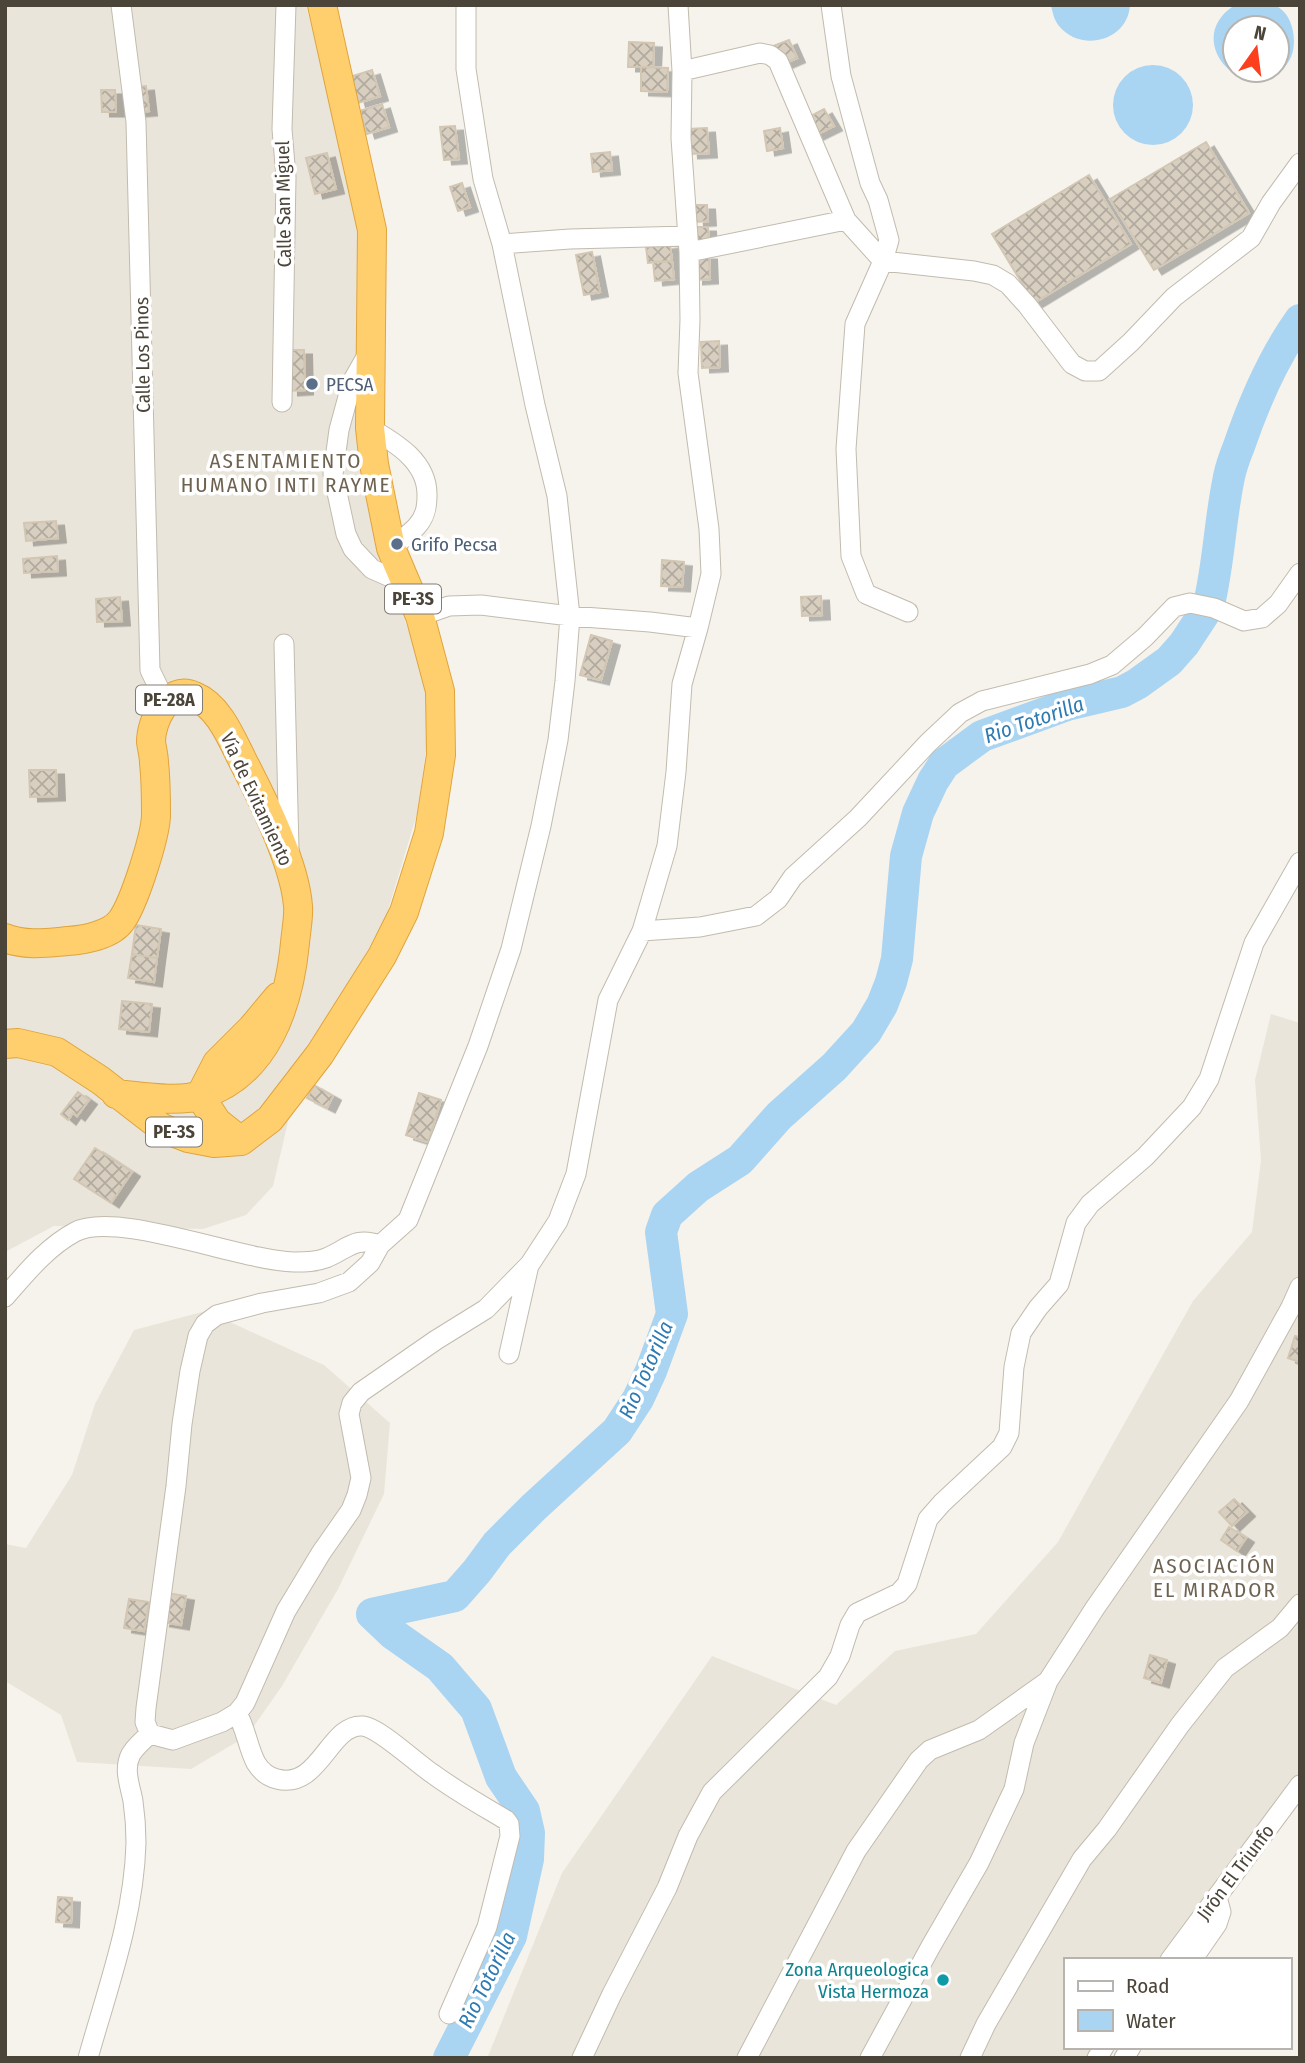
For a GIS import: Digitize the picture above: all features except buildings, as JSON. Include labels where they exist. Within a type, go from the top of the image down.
[{"type":"highway","name":"PE-3S","points":[[5,1044],[19,1043],[57,1052],[162,1128],[188,1139],[214,1143],[242,1142],[270,1119],[320,1054],[382,956],[404,912],[429,833],[441,755],[440,691],[420,616],[391,548],[374,464],[370,428],[372,230],[322,5]]},
{"type":"highway","name":"Vía de Evitamiento","points":[[166,703],[176,695],[187,693],[196,696],[212,709],[225,726],[289,863],[298,906],[292,968],[280,1015],[269,1039],[237,1077],[200,1096]]},
{"type":"highway","name":"PE-28A","points":[[7,940],[27,945],[74,941],[104,933],[120,923],[142,874],[156,819],[151,741],[155,720],[166,703]]},
{"type":"highway","points":[[116,1094],[163,1099],[200,1096],[217,1122],[242,1142]]},
{"type":"street","name":"Calle Los Pinos","points":[[121,5],[136,122],[150,670],[166,703]]},
{"type":"street","name":"Calle San Miguel","points":[[282,402],[286,177],[282,129],[286,5]]},
{"type":"street","points":[[150,1734],[145,1722],[146,1708],[182,1424],[198,1336],[205,1324],[217,1315],[262,1303],[319,1293],[349,1282],[370,1262],[380,1245],[408,1220],[478,1046],[511,950],[541,826],[558,740],[570,616],[557,496],[502,244],[483,179],[466,69],[466,5]]},
{"type":"street","points":[[150,1734],[173,1740],[222,1722],[237,1713],[245,1703],[286,1611],[321,1553],[352,1510],[361,1478],[349,1414],[352,1403],[361,1392],[486,1309],[530,1264],[558,1221],[576,1174],[608,1000],[642,931],[667,846],[676,772],[682,684],[710,574],[709,529],[688,373],[688,244],[681,138],[682,71],[678,5]]},
{"type":"street","points":[[831,5],[841,76],[870,183],[878,200],[889,240],[883,261],[855,324],[846,449],[851,556],[866,594],[908,612]]},
{"type":"street","points":[[682,71],[760,53],[770,55],[778,61],[846,220],[883,261],[993,275],[1008,284],[1072,364],[1085,371],[1099,371],[1174,298],[1251,238],[1271,203],[1300,163]]},
{"type":"street","points":[[502,244],[570,239],[688,244],[846,220]]},
{"type":"street","points":[[371,349],[352,382],[339,430],[333,474],[346,534],[353,550],[372,569],[406,584]]},
{"type":"street","points":[[370,428],[397,444],[418,464],[428,485],[427,510],[416,527],[391,548]]},
{"type":"street","points":[[642,931],[700,927],[756,916],[778,899],[793,877],[848,828],[960,713],[982,701],[1090,674],[1112,665],[1174,607],[1190,603],[1214,608],[1244,621],[1262,618],[1278,604],[1300,573]]},
{"type":"street","points":[[420,616],[449,606],[481,606],[698,628]]},
{"type":"street","points":[[285,644],[289,863]]},
{"type":"street","points":[[582,2058],[611,1994],[667,1888],[688,1836],[712,1792],[828,1677],[840,1656],[857,1613],[899,1593],[907,1584],[928,1520],[942,1503],[1002,1447],[1009,1433],[1014,1367],[1021,1333],[1059,1284],[1076,1223],[1090,1204],[1145,1157],[1192,1107],[1209,1079],[1254,943],[1300,862]]},
{"type":"street","points":[[5,1297],[38,1259],[75,1232],[92,1226],[165,1236],[290,1262],[310,1262],[326,1258],[352,1243],[363,1241],[380,1245]]},
{"type":"street","points":[[509,1354],[530,1264]]},
{"type":"street","points":[[870,2058],[930,1946],[979,1863],[1014,1788],[1024,1743],[1048,1681],[1239,1401],[1300,1287]]},
{"type":"street","points":[[970,2058],[986,2024],[1082,1859],[1225,1668],[1280,1628],[1300,1604]]},
{"type":"street","points":[[747,2058],[856,1851],[919,1760],[930,1750],[979,1730],[1048,1681]]},
{"type":"street","points":[[237,1713],[256,1763],[270,1776],[284,1780],[304,1775],[344,1734],[362,1726],[375,1731],[432,1774],[509,1824],[510,1836],[487,1927],[449,2014]]},
{"type":"street","points":[[88,2058],[124,1933],[133,1887],[136,1840],[127,1775],[129,1760],[138,1745],[150,1734]]},
{"type":"street","name":"Jirón El Triunfo","points":[[1171,1958],[1300,1785]]},
{"type":"street","points":[[1193,1958],[1217,1924],[1221,1912],[1217,1897]]},
{"type":"shaded area","points":[[5,5],[306,5],[362,231],[374,533],[433,700],[417,814],[385,920],[301,1066],[273,1186],[246,1215],[203,1229],[54,1226],[5,1252]]},
{"type":"shaded area","points":[[1271,1014],[1300,1023],[1300,1792],[1162,1958],[1064,1958],[1064,2049],[1091,2049],[1086,2058],[488,2056],[562,1873],[712,1656],[836,1705],[895,1651],[976,1634],[1058,1542],[1193,1301],[1252,1232],[1261,1160],[1255,1080]]},
{"type":"shaded area","points":[[206,1311],[324,1365],[390,1423],[384,1494],[338,1589],[282,1686],[247,1736],[191,1769],[77,1762],[61,1715],[5,1681],[5,1544],[26,1548],[72,1475],[95,1404],[134,1330]]},
{"type":"water","points":[[1264,4],[1280,8],[1286,14],[1225,14],[1235,5]]},
{"type":"water","points":[[1130,5],[1121,27],[1112,35],[1091,41],[1068,34],[1057,24],[1051,6]]},
{"type":"water","points":[[1221,18],[1221,59],[1217,53],[1214,37]]},
{"type":"water","points":[[1291,24],[1294,38],[1291,56]]},
{"type":"water","points":[[1153,65],[1168,68],[1181,77],[1190,90],[1193,105],[1190,120],[1181,133],[1168,142],[1153,145],[1138,142],[1125,133],[1116,120],[1113,105],[1116,90],[1125,77],[1138,68]]},
{"type":"waterway","name":"Rio Totorilla","points":[[1209,604],[1232,465],[1265,381],[1300,320]]},
{"type":"waterway","name":"Rio Totorilla","points":[[449,2058],[511,1936],[528,1859],[529,1833],[524,1811],[501,1777],[476,1709],[440,1667],[393,1634],[372,1614],[455,1596],[497,1544],[617,1431],[638,1399],[672,1314],[661,1232],[667,1215],[698,1187],[740,1160],[779,1116],[834,1067],[866,1032],[882,1005],[897,959],[906,856],[918,813],[944,764],[982,736],[1067,705],[1122,692],[1137,684],[1169,661],[1207,609]]},
{"type":"place","name":"PECSA","points":[[312,384]]},
{"type":"place","name":"Grifo Pecsa","points":[[397,544]]},
{"type":"place","name":"Zona Arqueologica Vista Hermoza","points":[[943,1980]]},
{"type":"district","name":"ASENTAMIENTO HUMANO INTI RAYME","points":[[286,473]]},
{"type":"district","name":"ASOCIACIÓN EL MIRADOR","points":[[1215,1578]]}]
